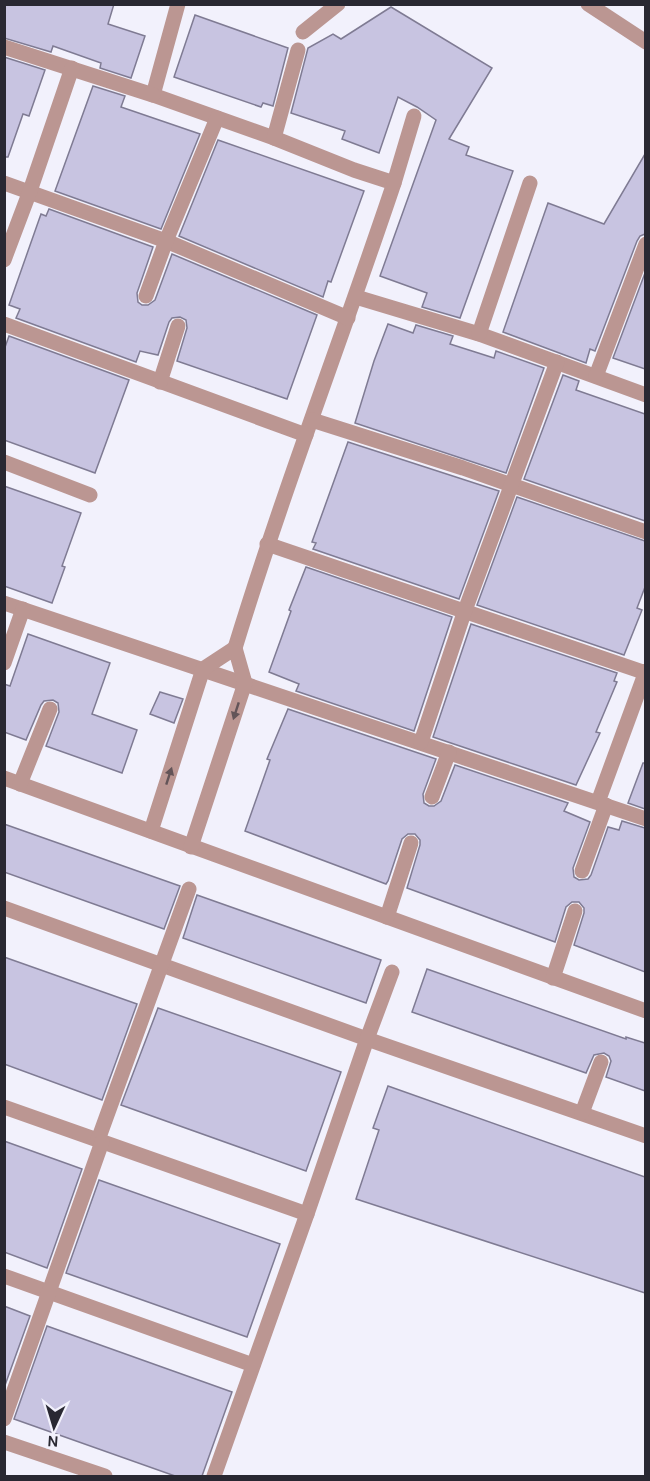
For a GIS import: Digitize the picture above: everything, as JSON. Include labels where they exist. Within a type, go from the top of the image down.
[{"type":"street","points":[[153,96],[178,4]]},
{"type":"street","points":[[303,32],[338,4]]},
{"type":"street","points":[[588,4],[645,42]]},
{"type":"street","points":[[4,47],[217,118],[394,183]]},
{"type":"street","points":[[274,138],[298,50]]},
{"type":"street","points":[[4,260],[72,68]]},
{"type":"street","points":[[191,847],[245,683],[235,648],[267,544],[356,297],[414,116]]},
{"type":"street","points":[[146,296],[166,241],[217,118]]},
{"type":"street","points":[[4,183],[166,241],[348,318]]},
{"type":"street","points":[[478,334],[530,183]]},
{"type":"street","points":[[596,376],[645,244]]},
{"type":"street","points":[[356,297],[478,334],[645,395]]},
{"type":"street","points":[[4,324],[306,435]]},
{"type":"street","points":[[160,382],[178,326]]},
{"type":"street","points":[[421,742],[464,613],[557,362]]},
{"type":"street","points":[[312,420],[511,485],[645,532]]},
{"type":"street","points":[[4,462],[90,495]]},
{"type":"street","points":[[267,544],[464,613],[645,672],[582,871]]},
{"type":"street","points":[[4,603],[645,819]]},
{"type":"street","points":[[4,663],[23,609]]},
{"type":"street","points":[[151,831],[203,669],[235,648]]},
{"type":"street","points":[[20,784],[50,709]]},
{"type":"street","points":[[432,796],[449,752]]},
{"type":"street","points":[[4,778],[645,1011]]},
{"type":"street","points":[[387,917],[411,843]]},
{"type":"street","points":[[4,1419],[189,889]]},
{"type":"street","points":[[4,908],[645,1136]]},
{"type":"street","points":[[553,978],[575,911]]},
{"type":"street","points":[[214,1476],[392,972]]},
{"type":"street","points":[[582,1113],[601,1062]]},
{"type":"street","points":[[4,1107],[308,1214]]},
{"type":"street","points":[[4,1276],[253,1365]]},
{"type":"street","points":[[4,1442],[105,1476]]},
{"type":"building","points":[[4,4],[114,4],[108,24],[145,36],[131,78],[100,68],[101,63],[53,46],[51,52],[4,38]]},
{"type":"building","points":[[391,7],[492,68],[449,139],[469,147],[466,155],[513,171],[460,318],[422,307],[427,293],[380,276],[436,120],[398,97],[379,153],[342,139],[345,131],[291,113],[308,48],[333,34],[341,39]]},
{"type":"building","points":[[195,15],[288,48],[273,106],[263,103],[261,107],[174,77]]},
{"type":"building","points":[[4,57],[45,70],[29,116],[23,114],[8,157],[4,157]]},
{"type":"building","points":[[93,86],[125,96],[121,107],[200,134],[161,229],[55,191]]},
{"type":"building","points":[[218,140],[364,191],[331,282],[328,281],[323,297],[179,236]]},
{"type":"building","points":[[645,154],[645,234],[637,241],[595,351],[590,349],[586,363],[503,332],[548,203],[604,224]]},
{"type":"building","points":[[49,209],[153,247],[137,293],[138,302],[142,305],[148,305],[155,300],[172,254],[317,315],[287,399],[177,361],[187,328],[186,320],[180,317],[172,318],[169,322],[158,355],[140,351],[136,362],[16,318],[20,309],[9,305],[41,214],[46,216]]},
{"type":"building","points":[[645,273],[645,369],[613,358]]},
{"type":"building","points":[[388,324],[413,333],[416,325],[453,336],[450,344],[494,358],[496,351],[544,368],[506,473],[355,423]]},
{"type":"building","points":[[9,336],[129,380],[95,473],[4,440],[4,350]]},
{"type":"building","points":[[563,375],[579,381],[576,390],[645,414],[645,521],[524,479]]},
{"type":"building","points":[[348,442],[499,491],[459,599],[313,549],[316,543],[312,542]]},
{"type":"building","points":[[4,486],[81,513],[62,566],[65,567],[52,603],[4,586]]},
{"type":"building","points":[[517,497],[645,541],[645,587],[637,608],[642,610],[624,655],[477,605]]},
{"type":"building","points":[[306,567],[452,617],[414,731],[296,691],[299,684],[269,672]]},
{"type":"building","points":[[471,624],[617,673],[614,681],[617,682],[596,732],[600,733],[576,785],[433,737]]},
{"type":"building","points":[[28,634],[110,663],[92,714],[137,730],[122,773],[46,746],[59,712],[58,703],[53,700],[44,701],[41,705],[26,740],[4,732],[4,684],[10,686]]},
{"type":"building","points":[[160,692],[183,699],[174,723],[150,714]]},
{"type":"building","points":[[288,709],[436,759],[423,794],[424,803],[429,806],[434,806],[441,801],[455,765],[568,803],[564,811],[590,822],[573,868],[574,877],[579,880],[588,879],[591,875],[608,827],[619,830],[622,821],[645,828],[645,972],[574,945],[584,913],[584,908],[579,902],[572,902],[566,907],[555,942],[407,888],[420,845],[420,840],[415,834],[408,834],[402,839],[386,884],[245,831],[270,760],[267,759]]},
{"type":"building","points":[[643,763],[645,763],[645,809],[628,803]]},
{"type":"building","points":[[4,824],[180,886],[164,929],[4,872]]},
{"type":"building","points":[[197,895],[381,960],[366,1003],[183,938]]},
{"type":"building","points":[[4,957],[137,1004],[102,1100],[4,1064]]},
{"type":"building","points":[[427,969],[626,1039],[626,1037],[645,1043],[645,1091],[606,1077],[611,1061],[604,1053],[594,1055],[586,1073],[412,1012]]},
{"type":"building","points":[[158,1008],[341,1072],[306,1171],[121,1105]]},
{"type":"building","points":[[388,1086],[645,1177],[645,1293],[356,1199],[379,1130],[373,1128]]},
{"type":"building","points":[[4,1141],[82,1169],[47,1268],[4,1252]]},
{"type":"building","points":[[99,1180],[280,1244],[247,1337],[66,1273]]},
{"type":"building","points":[[4,1306],[30,1316],[4,1388]]},
{"type":"building","points":[[47,1326],[232,1392],[202,1476],[175,1476],[14,1419]]}]
